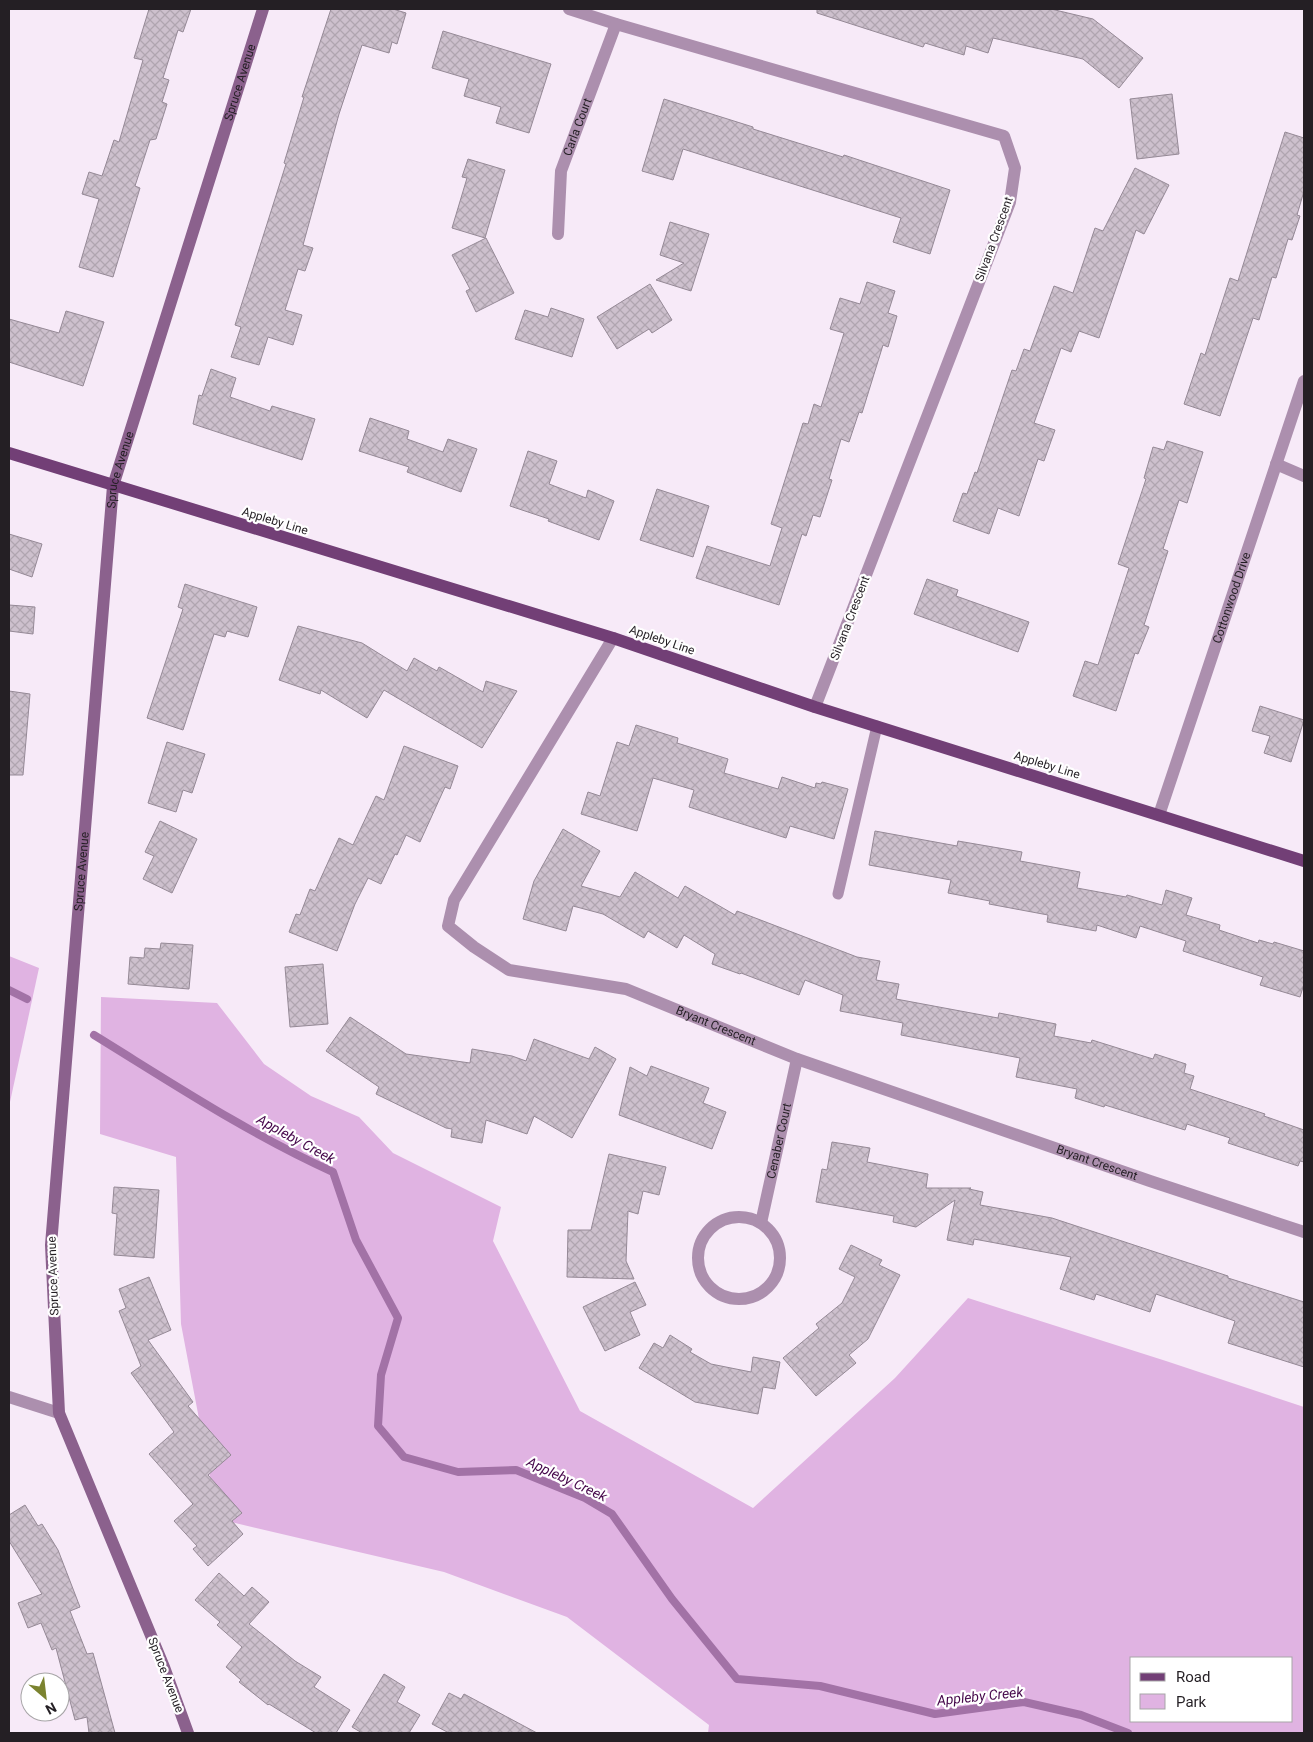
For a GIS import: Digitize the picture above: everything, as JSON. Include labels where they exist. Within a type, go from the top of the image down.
[{"type":"main road","name":"Appleby Line","points":[[9,453],[613,638],[815,707],[1304,861]]},
{"type":"street","name":"Spruce Avenue","points":[[188,1733],[164,1667],[59,1414],[51,1245],[113,486],[263,9]]},
{"type":"street","name":"Silvana Crescent","points":[[569,9],[1004,136],[1015,168],[1010,202],[815,707]]},
{"type":"street","name":"Carla Court","points":[[558,234],[561,171],[616,24]]},
{"type":"street","name":"Cottonwood Drive","points":[[1159,815],[1304,381]]},
{"type":"street","points":[[1276,464],[1304,476]]},
{"type":"street","name":"Bryant Crescent","points":[[613,638],[454,900],[448,926],[474,948],[509,970],[626,989],[797,1059],[1304,1232]]},
{"type":"street","name":"Cenaber Court","points":[[761,1223],[797,1059]]},
{"type":"street","points":[[735,1217],[748,1218],[761,1223],[771,1232],[778,1244],[780,1257],[778,1271],[772,1283],[762,1293],[749,1299],[736,1300],[722,1296],[711,1289],[702,1278],[698,1265],[698,1252],[702,1239],[710,1228],[721,1221],[735,1217]]},
{"type":"street","points":[[9,1397],[59,1414]]},
{"type":"lane","points":[[838,894],[877,726]]},
{"type":"green space","points":[[9,956],[39,968],[10,1102],[9,1102]]},
{"type":"green space","points":[[101,997],[217,1003],[264,1064],[311,1096],[359,1117],[393,1153],[501,1207],[493,1241],[580,1411],[753,1508],[895,1378],[968,1298],[1304,1407],[1304,1733],[708,1733],[709,1725],[567,1617],[444,1572],[218,1519],[181,1324],[176,1157],[100,1134]]},
{"type":"building","points":[[149,9],[191,9],[183,32],[178,30],[163,78],[169,80],[162,102],[167,104],[156,139],[150,140],[135,186],[140,188],[113,277],[79,267],[99,199],[82,194],[89,172],[102,176],[114,140],[119,142],[143,60],[134,58]]},
{"type":"building","points":[[331,9],[393,9],[406,13],[397,44],[392,42],[389,53],[362,45],[339,114],[303,245],[313,248],[305,271],[298,269],[285,310],[302,315],[293,345],[268,337],[259,365],[231,357],[241,327],[235,325],[286,164],[284,163],[304,97],[302,97]]},
{"type":"building","points":[[817,9],[1051,9],[1093,19],[1143,58],[1119,88],[1083,59],[993,38],[988,53],[966,46],[964,55],[925,43],[923,47],[817,13]]},
{"type":"building","points":[[443,31],[551,64],[529,133],[496,123],[501,107],[464,96],[469,79],[432,68]]},
{"type":"building","points":[[1172,94],[1179,154],[1137,159],[1130,99]]},
{"type":"building","points":[[664,99],[753,127],[753,129],[843,157],[844,155],[950,190],[930,254],[893,242],[901,218],[683,149],[673,180],[642,171]]},
{"type":"building","points":[[1285,132],[1304,138],[1304,191],[1297,215],[1300,216],[1292,240],[1288,239],[1276,278],[1272,277],[1259,320],[1253,318],[1220,416],[1184,404],[1201,353],[1205,355],[1230,278],[1238,281]]},
{"type":"building","points":[[468,159],[505,170],[485,238],[452,228],[467,178],[462,177]]},
{"type":"building","points":[[1135,168],[1169,185],[1144,234],[1136,230],[1099,338],[1079,331],[1071,352],[1061,348],[1034,423],[1055,430],[1044,461],[1038,459],[1019,516],[998,508],[989,534],[953,521],[963,493],[967,494],[975,472],[977,473],[1012,370],[1016,371],[1024,349],[1030,351],[1054,286],[1073,293],[1095,228],[1103,231]]},
{"type":"building","points":[[670,222],[709,234],[691,291],[656,280],[684,263],[660,255]]},
{"type":"building","points":[[486,238],[514,293],[476,312],[466,291],[470,289],[452,255]]},
{"type":"building","points":[[867,282],[895,291],[888,313],[897,316],[888,347],[883,345],[862,413],[859,412],[849,442],[841,439],[829,479],[832,480],[820,517],[813,515],[806,536],[802,534],[779,605],[696,578],[707,546],[770,566],[782,528],[771,524],[803,423],[808,424],[814,404],[821,407],[844,333],[830,329],[840,298],[860,304]]},
{"type":"building","points":[[650,284],[672,320],[652,333],[649,329],[617,349],[597,317]]},
{"type":"building","points":[[551,308],[584,319],[572,357],[515,339],[525,310],[548,317]]},
{"type":"building","points":[[66,311],[104,322],[83,386],[9,362],[9,319],[59,333]]},
{"type":"building","points":[[211,369],[236,378],[230,397],[270,411],[272,406],[315,419],[302,460],[193,424],[199,395],[202,396]]},
{"type":"building","points":[[370,418],[409,431],[407,439],[443,452],[448,439],[477,449],[461,492],[407,472],[409,467],[359,451]]},
{"type":"building","points":[[1167,441],[1203,452],[1187,503],[1179,500],[1163,549],[1168,551],[1144,625],[1149,627],[1138,654],[1135,653],[1116,711],[1073,696],[1085,661],[1098,665],[1129,568],[1118,564],[1146,479],[1144,478],[1153,447],[1164,450]]},
{"type":"building","points":[[528,451],[557,461],[549,484],[586,498],[588,490],[614,501],[599,540],[548,521],[549,519],[510,506]]},
{"type":"building","points":[[657,489],[709,506],[693,557],[640,540]]},
{"type":"building","points":[[9,534],[42,544],[32,577],[9,569]]},
{"type":"building","points":[[927,579],[958,590],[956,596],[1029,622],[1018,652],[914,614]]},
{"type":"building","points":[[185,584],[257,607],[248,637],[227,631],[225,637],[214,634],[183,730],[147,718],[183,609],[178,607]]},
{"type":"building","points":[[9,605],[35,607],[33,634],[9,631]]},
{"type":"building","points":[[298,626],[362,643],[407,671],[414,658],[437,671],[439,667],[483,692],[486,681],[517,691],[482,748],[384,690],[367,718],[321,690],[320,694],[279,680]]},
{"type":"building","points":[[9,691],[30,694],[23,775],[9,775]]},
{"type":"building","points":[[1260,706],[1304,720],[1291,762],[1264,753],[1270,736],[1252,731]]},
{"type":"building","points":[[636,725],[678,738],[677,743],[728,759],[724,773],[778,789],[782,777],[815,788],[816,783],[821,784],[822,782],[848,789],[834,839],[790,826],[786,838],[689,807],[694,790],[653,778],[637,831],[581,814],[588,792],[600,796],[617,742],[629,746]]},
{"type":"building","points":[[167,742],[205,754],[192,793],[183,790],[176,812],[148,803]]},
{"type":"building","points":[[404,746],[458,766],[450,789],[445,787],[420,842],[406,835],[381,884],[368,878],[355,904],[337,951],[289,932],[296,914],[300,915],[310,889],[315,891],[339,838],[353,845],[376,796],[384,800]]},
{"type":"building","points":[[160,821],[197,839],[172,893],[143,879],[154,856],[145,852]]},
{"type":"building","points":[[563,829],[600,851],[581,886],[620,897],[635,872],[678,898],[685,886],[735,915],[737,911],[857,957],[880,961],[876,980],[899,984],[896,999],[998,1018],[999,1013],[1056,1024],[1054,1036],[1091,1043],[1092,1040],[1153,1059],[1155,1054],[1186,1064],[1184,1073],[1194,1076],[1190,1089],[1265,1114],[1264,1116],[1304,1130],[1304,1162],[1300,1161],[1298,1166],[1228,1143],[1230,1138],[1187,1124],[1185,1130],[1105,1105],[1104,1107],[1075,1098],[1077,1089],[1016,1077],[1020,1058],[901,1035],[903,1023],[840,1011],[843,995],[805,980],[799,995],[712,964],[715,954],[684,935],[677,948],[648,931],[644,938],[603,914],[573,906],[566,931],[523,919],[534,881]]},
{"type":"building","points":[[875,831],[957,846],[958,841],[1022,852],[1020,861],[1080,872],[1077,888],[1126,897],[1127,895],[1162,905],[1166,890],[1192,898],[1186,915],[1220,925],[1219,930],[1258,943],[1259,940],[1273,944],[1274,942],[1304,951],[1304,984],[1300,997],[1260,985],[1263,977],[1183,951],[1186,941],[1140,926],[1136,938],[1097,925],[1096,931],[1047,922],[1048,915],[989,904],[990,901],[948,893],[951,880],[869,865]]},
{"type":"building","points":[[161,943],[193,945],[189,989],[128,984],[130,957],[144,958],[145,948],[160,949]]},
{"type":"building","points":[[323,964],[328,1024],[290,1027],[285,967]]},
{"type":"building","points":[[350,1017],[406,1054],[470,1063],[472,1049],[512,1056],[526,1061],[534,1039],[589,1059],[595,1047],[616,1059],[572,1138],[534,1116],[527,1134],[486,1120],[482,1143],[451,1137],[452,1129],[446,1128],[376,1094],[379,1087],[326,1051]]},
{"type":"building","points":[[651,1066],[709,1088],[703,1103],[726,1112],[712,1149],[619,1115],[630,1067],[647,1076]]},
{"type":"building","points":[[832,1142],[870,1148],[867,1162],[928,1174],[926,1188],[971,1188],[969,1189],[983,1192],[980,1205],[1052,1218],[1304,1302],[1304,1367],[1228,1343],[1235,1321],[1156,1294],[1150,1312],[1096,1294],[1094,1300],[1060,1289],[1071,1257],[974,1239],[973,1245],[947,1240],[955,1200],[916,1227],[893,1222],[894,1216],[816,1202],[822,1169],[827,1170]]},
{"type":"building","points":[[609,1154],[666,1167],[659,1195],[643,1191],[638,1214],[628,1211],[626,1261],[634,1279],[567,1277],[568,1230],[591,1230]]},
{"type":"building","points":[[114,1187],[159,1190],[154,1258],[114,1255],[117,1214],[112,1213]]},
{"type":"building","points":[[851,1245],[882,1260],[879,1265],[900,1275],[868,1339],[849,1355],[856,1363],[816,1396],[783,1358],[819,1328],[816,1324],[842,1303],[855,1277],[839,1269]]},
{"type":"building","points":[[149,1277],[171,1330],[148,1340],[193,1402],[188,1406],[231,1455],[208,1475],[242,1513],[232,1521],[243,1534],[208,1566],[193,1549],[197,1546],[174,1521],[193,1504],[149,1454],[174,1432],[131,1373],[141,1366],[119,1311],[126,1308],[119,1289]]},
{"type":"building","points":[[635,1282],[646,1305],[630,1312],[640,1335],[605,1351],[583,1307]]},
{"type":"building","points":[[670,1335],[692,1349],[690,1352],[711,1364],[751,1372],[753,1357],[780,1362],[775,1389],[763,1387],[758,1414],[695,1402],[639,1368],[654,1343],[663,1348]]},
{"type":"building","points":[[25,1505],[38,1526],[42,1524],[58,1550],[80,1607],[70,1611],[87,1654],[93,1653],[115,1733],[89,1733],[87,1717],[75,1720],[70,1701],[70,1672],[62,1672],[56,1648],[52,1650],[41,1623],[28,1628],[18,1603],[42,1594],[9,1541],[9,1515]]},
{"type":"building","points":[[219,1573],[244,1596],[252,1587],[269,1602],[249,1624],[295,1661],[321,1677],[314,1687],[350,1710],[336,1733],[316,1733],[268,1705],[239,1682],[241,1680],[226,1667],[242,1647],[217,1625],[220,1622],[195,1600]]},
{"type":"building","points":[[384,1674],[405,1687],[397,1702],[420,1715],[409,1733],[362,1733],[352,1727]]},
{"type":"building","points":[[449,1693],[461,1699],[464,1694],[537,1733],[449,1733],[432,1724]]},
{"type":"waterway","name":"Appleby Creek","points":[[9,990],[27,999]]},
{"type":"waterway","name":"Appleby Creek","points":[[94,1035],[241,1125],[333,1172],[356,1240],[398,1318],[381,1375],[378,1426],[404,1457],[458,1472],[516,1470],[585,1498],[612,1514],[672,1599],[737,1679],[820,1686],[935,1714],[1024,1702],[1081,1715],[1128,1733]]}]
